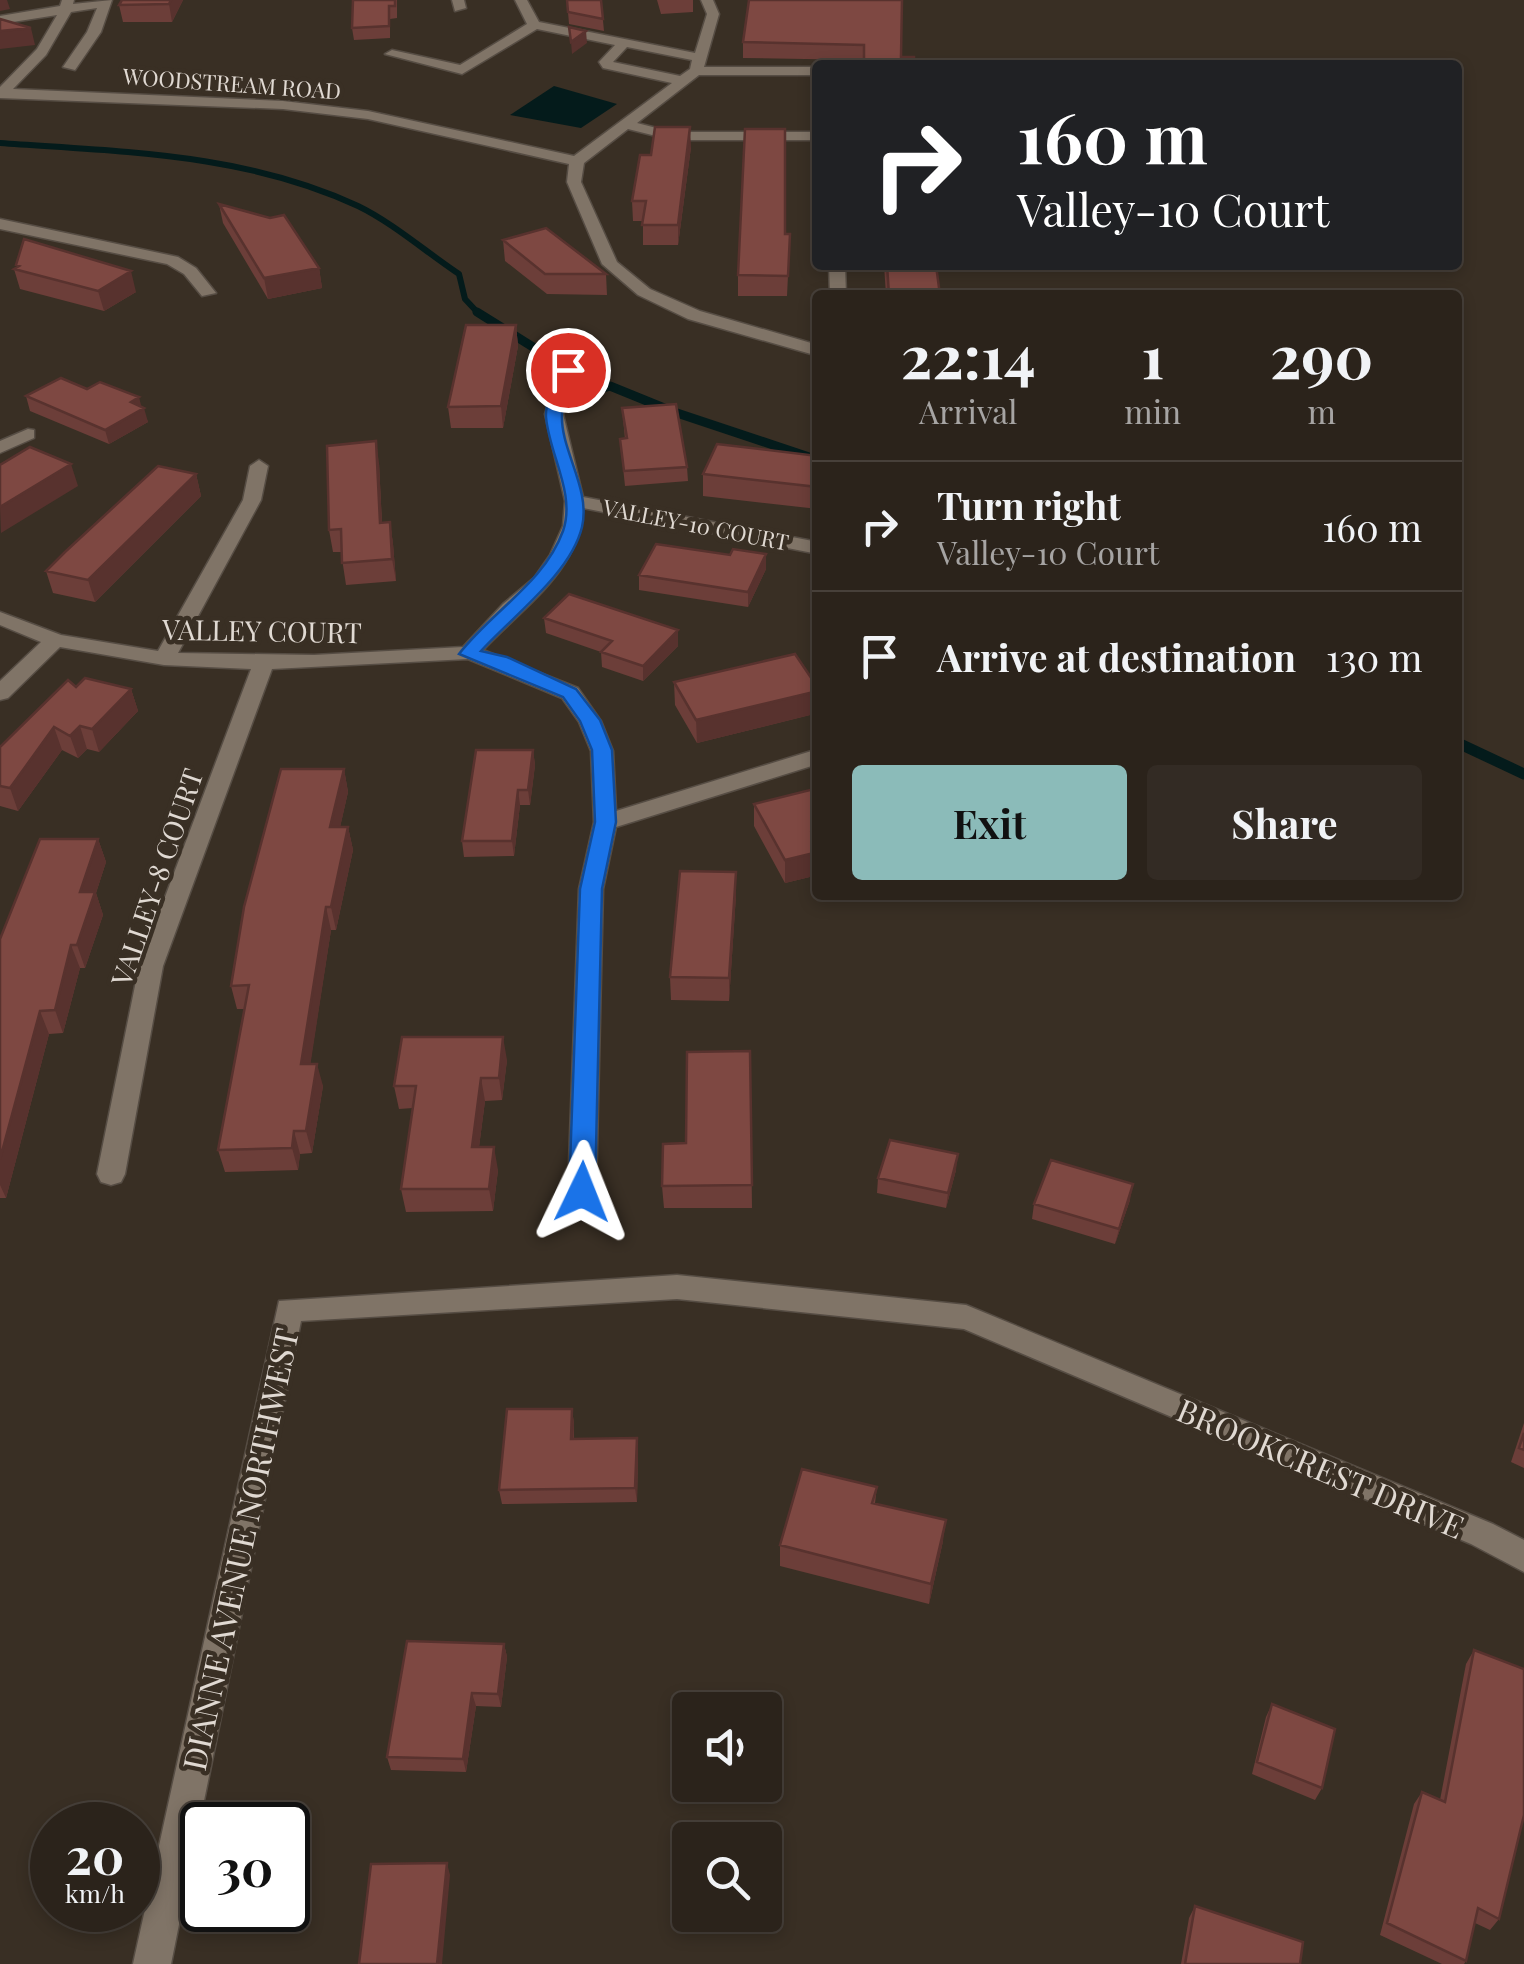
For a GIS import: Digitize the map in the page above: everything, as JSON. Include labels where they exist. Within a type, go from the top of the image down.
[{"type":"street","points":[[521,0],[526,16],[535,26],[698,64],[812,71]]},
{"type":"street","points":[[707,0],[713,14],[698,64],[683,81],[577,162],[574,182],[610,264],[632,282],[694,315],[812,349]]},
{"type":"street","points":[[0,20],[67,5],[105,2],[94,32],[70,67]]},
{"type":"street","points":[[0,94],[35,61],[67,5]]},
{"type":"street","points":[[392,54],[462,70],[535,26]]},
{"type":"street","points":[[623,44],[606,62],[608,65],[683,81]]},
{"type":"street","name":"WOODSTREAM ROAD","points":[[0,94],[283,105],[368,114],[577,162]]},
{"type":"street","points":[[625,124],[672,136],[812,136]]},
{"type":"street","points":[[0,224],[172,260],[190,271],[208,293]]},
{"type":"street","name":"VALLEY-10 COURT","points":[[469,654],[510,608],[541,582],[560,556],[573,526],[574,500],[554,414],[568,370]]},
{"type":"street","points":[[0,448],[28,434]]},
{"type":"street","points":[[164,659],[252,500],[259,466]]},
{"type":"street","name":"VALLEY-10 COURT","points":[[574,500],[812,547]]},
{"type":"street","name":"VALLEY COURT","points":[[0,618],[55,640],[164,659],[264,662],[469,654]]},
{"type":"street","points":[[0,692],[55,640]]},
{"type":"street","points":[[469,654],[500,662],[570,693],[590,720],[602,750],[605,822],[591,889],[582,1192]]},
{"type":"street","name":"VALLEY-8 COURT","points":[[111,1174],[150,966],[264,662]]},
{"type":"street","points":[[605,822],[812,758]]},
{"type":"street","name":"BROOKCREST DRIVE","points":[[290,1310],[677,1287],[966,1317],[1482,1534],[1524,1557]]},
{"type":"street","name":"DIANNE AVENUE NORTHWEST","points":[[152,1964],[290,1310]]},
{"type":"water","points":[[554,86],[617,104],[581,128],[510,115]]},
{"type":"building","points":[[122,0],[171,0],[169,4],[119,5]]},
{"type":"building","points":[[353,0],[395,0],[395,6],[389,6],[389,26],[352,28]]},
{"type":"building","points":[[567,0],[601,0],[603,19],[568,12]]},
{"type":"building","points":[[749,0],[902,0],[901,57],[914,60],[864,60],[864,45],[743,42]]},
{"type":"building","points":[[0,19],[31,28],[0,31]]},
{"type":"building","points":[[569,27],[586,31],[571,42]]},
{"type":"building","points":[[655,127],[690,127],[678,225],[642,225],[646,201],[632,201],[640,155],[651,155]]},
{"type":"building","points":[[745,129],[785,129],[788,276],[738,275]]},
{"type":"building","points":[[219,204],[270,218],[284,215],[319,268],[264,278]]},
{"type":"building","points":[[546,228],[606,274],[545,274],[503,240]]},
{"type":"building","points":[[24,239],[131,271],[98,291],[14,269],[19,266],[16,265]]},
{"type":"building","points":[[887,270],[937,270],[939,290],[889,290]]},
{"type":"building","points":[[466,325],[516,325],[501,406],[448,407]]},
{"type":"building","points":[[61,378],[87,389],[100,382],[139,397],[131,402],[144,408],[105,430],[26,396]]},
{"type":"building","points":[[676,404],[687,467],[624,471],[620,439],[627,438],[622,408]]},
{"type":"building","points":[[376,441],[380,523],[390,522],[392,559],[342,563],[341,529],[329,530],[327,446]]},
{"type":"building","points":[[717,444],[812,455],[812,486],[703,474]]},
{"type":"building","points":[[30,447],[71,464],[0,507],[0,465]]},
{"type":"building","points":[[158,466],[196,474],[88,580],[46,571],[65,552]]},
{"type":"building","points":[[656,544],[730,555],[733,549],[766,554],[748,592],[639,575]]},
{"type":"building","points":[[569,594],[678,630],[643,666],[601,652],[612,641],[544,618]]},
{"type":"building","points":[[795,654],[812,679],[812,692],[696,720],[674,682]]},
{"type":"building","points":[[85,678],[131,689],[92,729],[80,726],[70,736],[54,727],[10,788],[0,786],[0,747],[68,680],[76,687]]},
{"type":"building","points":[[476,750],[533,750],[528,790],[518,790],[512,841],[462,841]]},
{"type":"building","points":[[281,769],[344,769],[330,827],[348,827],[331,907],[326,907],[301,1064],[317,1064],[306,1131],[294,1131],[292,1148],[218,1150],[249,985],[231,986],[244,907]]},
{"type":"building","points":[[812,790],[812,853],[785,860],[754,804]]},
{"type":"building","points":[[40,839],[98,839],[80,892],[95,892],[77,945],[71,945],[55,1010],[40,1011],[0,1159],[0,939]]},
{"type":"building","points":[[680,871],[736,872],[729,978],[670,977]]},
{"type":"building","points":[[402,1037],[503,1037],[499,1078],[481,1078],[472,1147],[494,1147],[489,1189],[401,1189],[416,1086],[394,1086]]},
{"type":"building","points":[[750,1051],[752,1185],[662,1186],[663,1144],[686,1143],[687,1052]]},
{"type":"building","points":[[890,1140],[958,1154],[948,1193],[878,1178]]},
{"type":"building","points":[[1051,1160],[1133,1184],[1119,1229],[1034,1204]]},
{"type":"building","points":[[507,1409],[572,1409],[571,1439],[637,1438],[635,1488],[499,1490]]},
{"type":"building","points":[[802,1469],[877,1487],[872,1503],[946,1520],[931,1584],[780,1545]]},
{"type":"building","points":[[407,1641],[504,1644],[498,1694],[472,1693],[463,1759],[387,1757]]},
{"type":"building","points":[[1474,1650],[1524,1669],[1524,1815],[1499,1919],[1478,1908],[1466,1961],[1387,1923],[1422,1792],[1445,1802]]},
{"type":"building","points":[[1272,1704],[1335,1729],[1322,1788],[1257,1762]]},
{"type":"building","points":[[447,1863],[437,1964],[359,1964],[371,1864]]},
{"type":"building","points":[[1195,1906],[1303,1942],[1300,1964],[1185,1964]]},
{"type":"waterway","points":[[0,143],[182,158],[272,175],[315,188],[371,213],[459,274],[465,299],[477,312]]},
{"type":"waterway","points":[[477,312],[600,389],[610,386],[674,412],[812,458]]},
{"type":"waterway","points":[[1462,745],[1524,774]]},
{"type":"route","points":[[568,370],[554,414],[574,500],[573,526],[560,556],[541,582],[510,608],[469,654],[500,662],[570,693],[590,720],[602,750],[605,822],[591,889],[582,1192]]}]
